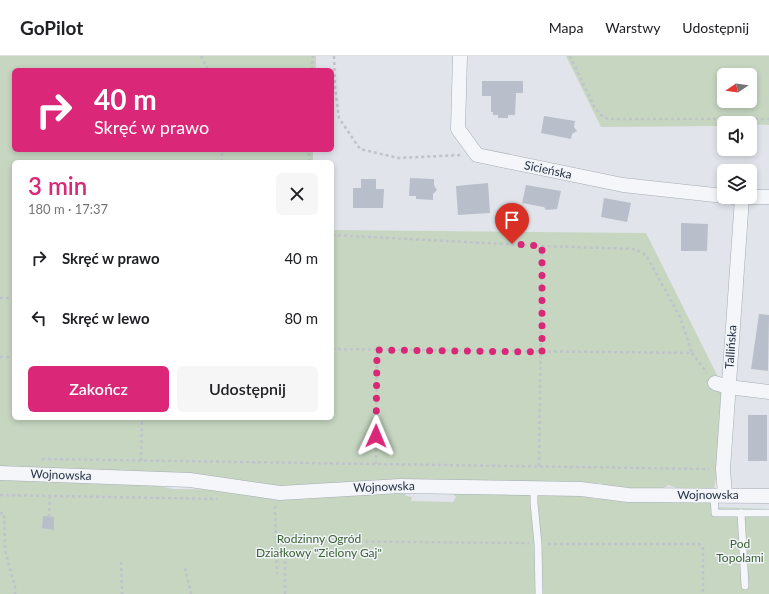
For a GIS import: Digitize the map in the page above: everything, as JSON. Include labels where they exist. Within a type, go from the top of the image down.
[{"type":"street","points":[[460,56],[458,129],[477,155]]},
{"type":"street","name":"Sicieńska","points":[[477,155],[622,185],[717,195]]},
{"type":"street","points":[[757,197],[769,197]]},
{"type":"street","name":"Tallińska","points":[[719,495],[723,469],[728,387],[737,204]]},
{"type":"street","points":[[715,383],[728,387],[769,392]]},
{"type":"street","name":"Wojnowska","points":[[0,473],[190,480],[280,492],[400,486],[581,489],[628,495],[769,496]]},
{"type":"lane","points":[[534,489],[538,544],[539,594]]},
{"type":"lane","points":[[719,495],[715,513],[769,513]]},
{"type":"lane","points":[[741,513],[745,586]]},
{"type":"path","points":[[201,56],[207,68]]},
{"type":"path","points":[[312,68],[313,56]]},
{"type":"path","points":[[334,56],[335,87],[339,118],[360,149],[398,158],[446,154],[477,155]]},
{"type":"path","points":[[570,56],[595,108],[600,115],[608,119],[769,119]]},
{"type":"path","points":[[334,235],[542,246],[634,249],[646,255],[680,317],[692,353],[715,383]]},
{"type":"path","points":[[539,466],[542,352],[542,246]]},
{"type":"path","points":[[0,298],[12,298]]},
{"type":"path","points":[[334,349],[692,353]]},
{"type":"path","points":[[376,464],[377,350]]},
{"type":"path","points":[[0,357],[12,357]]},
{"type":"path","points":[[141,461],[142,420]]},
{"type":"path","points":[[39,459],[723,469]]},
{"type":"path","points":[[0,500],[1,495],[220,499]]},
{"type":"path","points":[[50,495],[43,495],[28,495],[47,495],[50,495]]},
{"type":"path","points":[[49,517],[50,495]]},
{"type":"path","points":[[275,500],[277,574]]},
{"type":"path","points":[[0,513],[4,513],[4,550],[15,587],[15,594]]},
{"type":"path","points":[[285,594],[284,545],[287,541],[699,544],[703,547],[703,594]]},
{"type":"path","points":[[121,562],[122,594]]},
{"type":"path","points":[[185,568],[191,594]]},
{"type":"green space","points":[[0,56],[316,56],[316,68],[12,68],[12,152],[313,152],[313,160],[12,160],[12,420],[334,420],[334,230],[646,233],[717,375],[716,388],[723,393],[719,463],[714,488],[706,492],[681,490],[669,485],[657,491],[616,489],[600,483],[307,489],[0,470]]},
{"type":"green space","points":[[566,56],[769,56],[769,125],[757,124],[757,116],[717,116],[717,126],[601,127]]},
{"type":"green space","name":"Rodzinny Ogród Działkowy \"Zielony Gaj\"","points":[[0,477],[147,484],[174,489],[405,492],[406,496],[412,497],[411,501],[453,502],[456,497],[452,492],[584,496],[595,499],[620,499],[638,502],[644,499],[648,502],[712,499],[711,507],[769,509],[769,594],[0,594]]},
{"type":"building","points":[[482,81],[523,81],[523,93],[516,93],[515,115],[508,115],[508,118],[498,118],[498,115],[493,115],[493,112],[491,112],[491,96],[482,96]]},
{"type":"building","points":[[544,116],[575,121],[574,127],[577,131],[572,134],[571,139],[541,133]]},
{"type":"building","points":[[410,178],[434,179],[434,185],[437,190],[433,194],[433,200],[416,199],[416,196],[409,196]]},
{"type":"building","points":[[361,179],[376,179],[376,189],[384,189],[383,208],[353,208],[353,188],[361,188]]},
{"type":"building","points":[[488,183],[490,213],[458,215],[456,186]]},
{"type":"building","points":[[526,185],[561,191],[557,209],[546,210],[544,207],[522,203]]},
{"type":"building","points":[[604,198],[631,203],[627,222],[601,217]]},
{"type":"building","points":[[681,223],[708,224],[707,251],[681,251]]},
{"type":"building","points":[[759,314],[769,315],[768,371],[751,369]]},
{"type":"building","points":[[748,415],[767,415],[767,461],[748,461]]},
{"type":"building","points":[[43,516],[54,517],[54,530],[42,528]]},
{"type":"route","points":[[376,436],[377,350],[542,352],[542,246],[512,244]]},
{"type":"park label","name":"Pod Topolami","points":[[740,551]]}]
